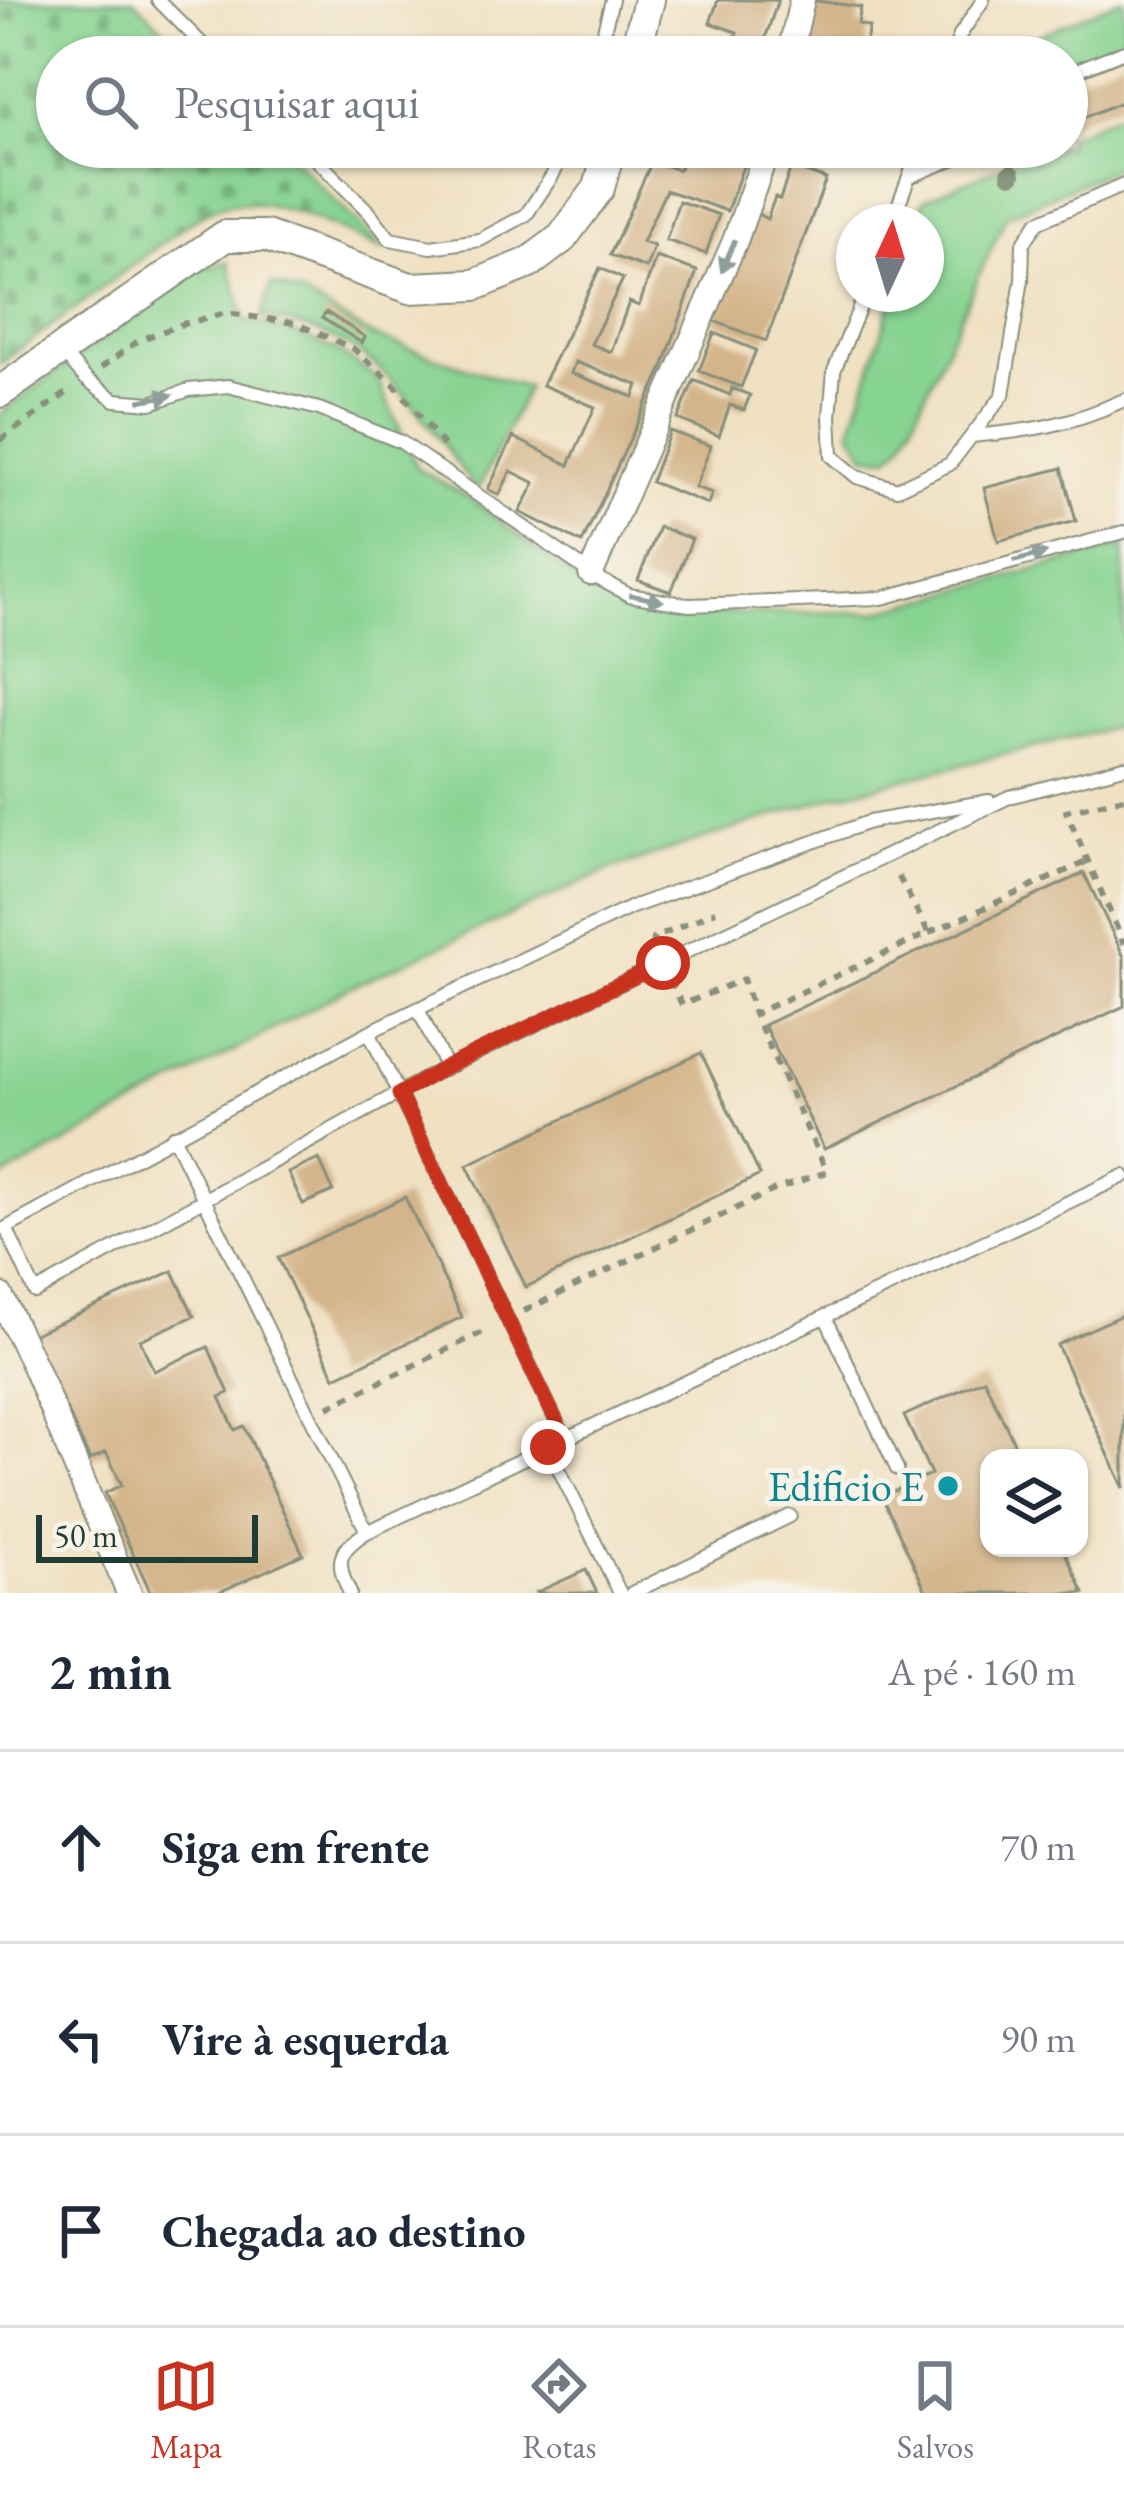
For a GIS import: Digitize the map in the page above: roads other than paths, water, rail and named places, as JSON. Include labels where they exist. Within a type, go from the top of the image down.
[{"type":"street","points":[[640,36],[649,0]]},
{"type":"street","points":[[794,36],[802,0]]},
{"type":"street","points":[[0,392],[225,236],[266,236],[410,288],[475,285],[529,263],[562,238],[599,188],[604,168]]},
{"type":"street","points":[[592,573],[763,168]]},
{"type":"street","points":[[0,1295],[129,1593]]},
{"type":"lane","points":[[158,0],[194,36]]},
{"type":"lane","points":[[603,36],[613,0]]},
{"type":"lane","points":[[959,36],[983,0]]},
{"type":"lane","points":[[1088,66],[1124,51]]},
{"type":"lane","points":[[325,168],[390,239],[431,247],[479,240],[526,215],[556,168]]},
{"type":"lane","points":[[899,204],[912,168]]},
{"type":"lane","points":[[909,177],[931,168]]},
{"type":"lane","points":[[858,312],[834,371],[832,456],[857,478],[897,489],[950,464],[1003,395],[1022,280],[1023,244],[1038,221],[1124,185]]},
{"type":"lane","points":[[59,350],[86,379],[115,400],[151,404],[189,390],[228,386],[319,409],[401,442],[628,595],[689,605],[882,598],[1124,532]]},
{"type":"lane","points":[[972,436],[1030,431],[1086,418],[1124,400]]},
{"type":"lane","points":[[1009,797],[446,1067],[35,1292],[6,1228],[368,1032],[632,907],[869,822],[1009,797],[1124,767]]},
{"type":"lane","points":[[418,1009],[446,1067]]},
{"type":"lane","points":[[368,1032],[565,1439]]},
{"type":"lane","points":[[173,1136],[367,1532]]},
{"type":"lane","points":[[350,1593],[340,1572],[342,1553],[367,1532],[1124,1176]]},
{"type":"lane","points":[[825,1316],[897,1468]]},
{"type":"lane","points":[[548,1447],[620,1593]]},
{"type":"lane","points":[[632,1593],[790,1516]]},
{"type":"place","name":"Edificio E","points":[[948,1486]]}]
